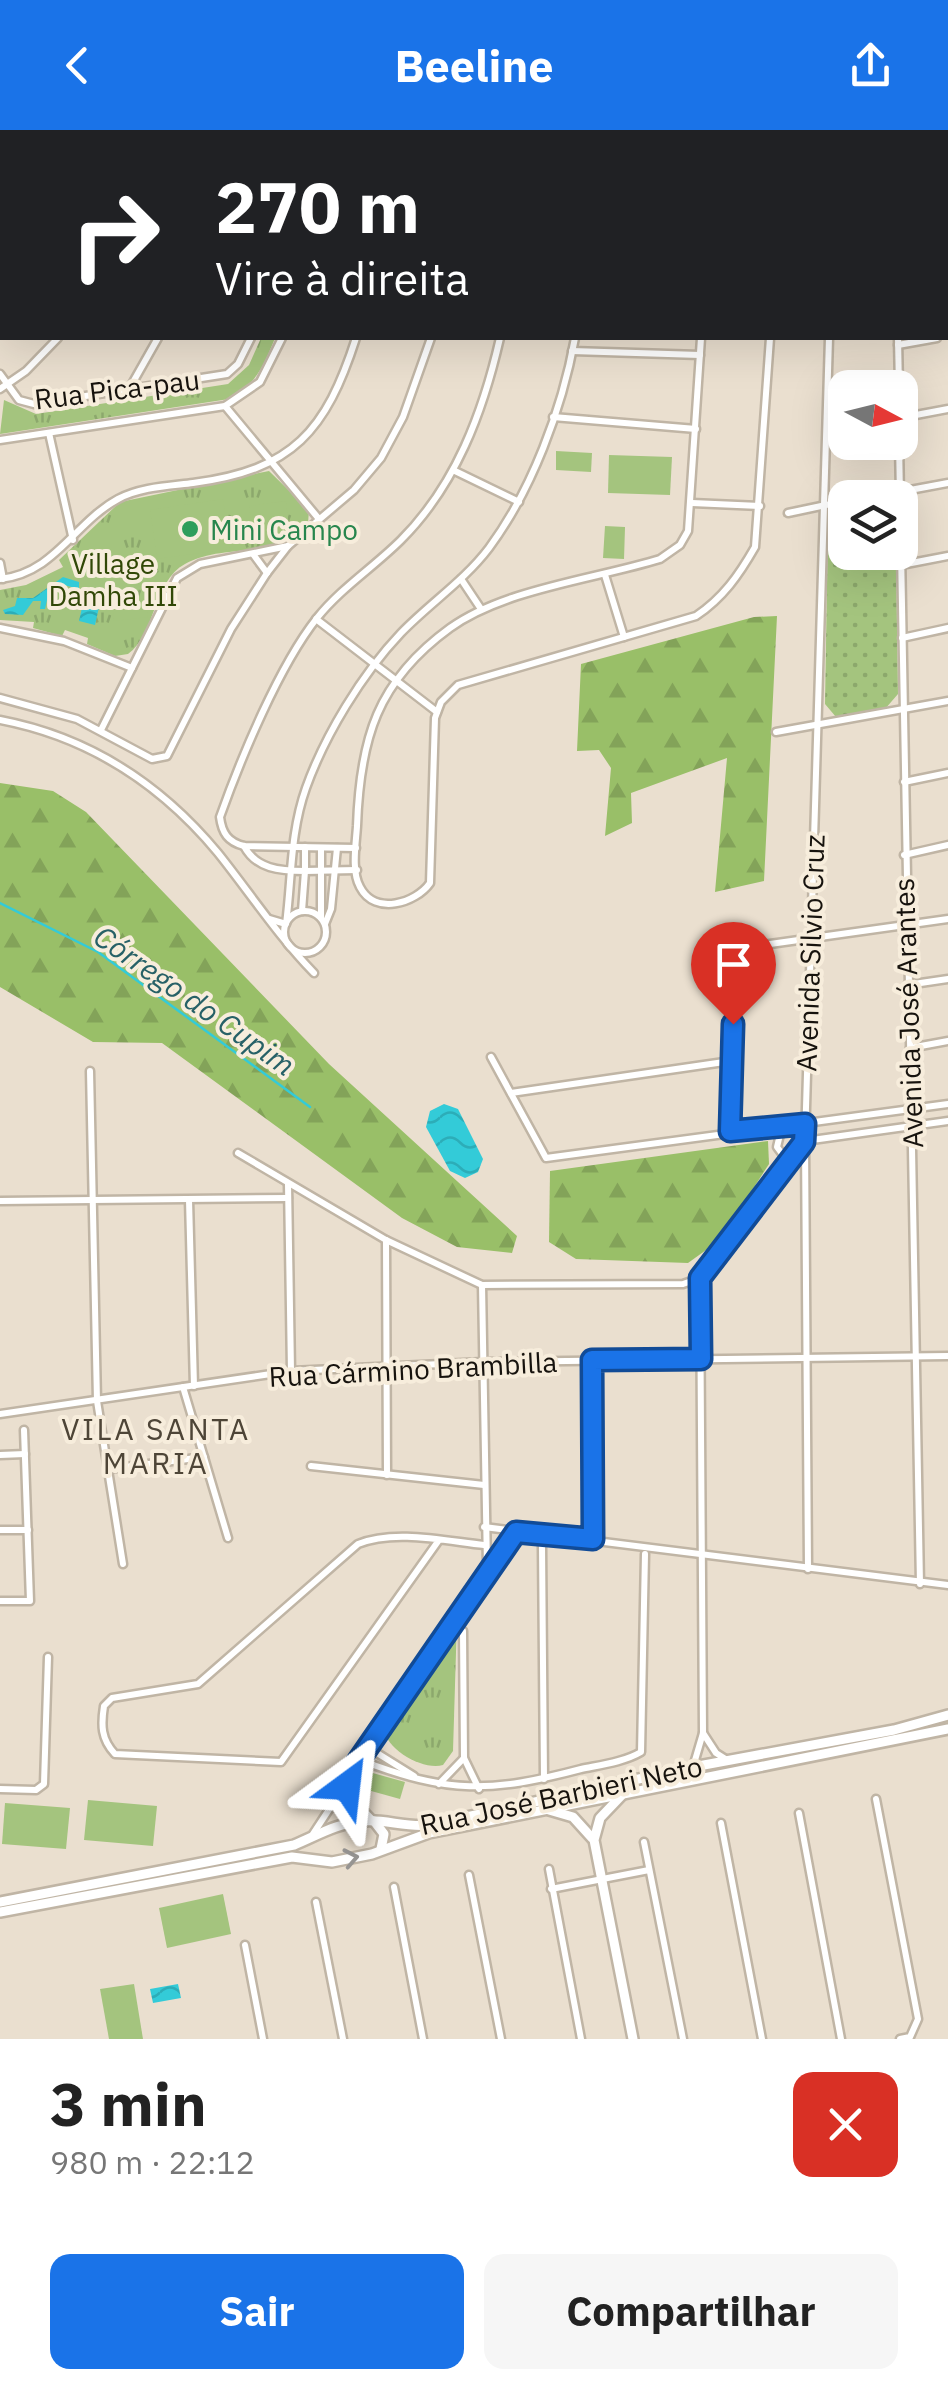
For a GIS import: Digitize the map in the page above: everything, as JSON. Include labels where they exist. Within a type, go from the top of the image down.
[{"type":"main road","name":"Rua José Barbieri Neto","points":[[0,1902],[294,1845],[313,1834],[374,1821],[400,1827],[430,1825],[693,1767],[894,1730],[948,1715]]},
{"type":"main road","name":"Rua José Barbieri Neto","points":[[0,1912],[292,1856],[320,1861],[381,1849],[428,1832],[948,1729]]},
{"type":"main road","points":[[628,1792],[605,1810],[594,1840],[633,2039]]},
{"type":"main road","points":[[548,1810],[573,1816],[594,1840]]},
{"type":"main road","points":[[374,1821],[384,1834],[381,1849]]},
{"type":"main road","points":[[313,1834],[313,1851],[320,1861]]},
{"type":"street","points":[[0,374],[4,386],[56,340]]},
{"type":"street","points":[[128,391],[157,340]]},
{"type":"street","name":"Rua Pica-pau","points":[[4,386],[20,400],[34,404],[220,376],[232,370],[250,340]]},
{"type":"street","points":[[0,440],[224,406],[260,382],[281,340]]},
{"type":"street","points":[[0,563],[2,579],[41,565],[94,517],[126,496],[233,478],[272,463],[318,424],[338,388],[355,340]]},
{"type":"street","points":[[0,698],[101,730],[152,759],[171,750],[231,629],[267,573],[288,546],[354,490],[381,458],[403,417],[430,340]]},
{"type":"street","points":[[356,848],[244,846],[233,843],[222,830],[220,816],[260,724],[316,619],[426,514],[455,471],[492,372],[500,340]]},
{"type":"street","points":[[312,952],[299,952],[288,944],[286,924],[291,846],[306,787],[374,666],[402,633],[461,580],[519,502],[552,416],[575,340]]},
{"type":"street","points":[[701,340],[692,503],[688,531],[671,554],[481,609],[410,660],[394,682],[366,745],[359,780],[357,870],[360,887],[372,899],[404,904],[419,898],[430,883],[437,712],[458,685],[696,616],[715,603],[755,546],[770,340]]},
{"type":"street","name":"Avenida Silvio Cruz","points":[[808,1569],[804,1142],[829,340]]},
{"type":"street","points":[[898,341],[899,370]]},
{"type":"street","points":[[572,352],[700,355]]},
{"type":"street","points":[[224,406],[318,519]]},
{"type":"street","points":[[918,415],[948,409]]},
{"type":"street","points":[[552,416],[696,428]]},
{"type":"street","points":[[49,433],[73,540]]},
{"type":"street","points":[[455,471],[519,502]]},
{"type":"street","points":[[918,488],[948,482]]},
{"type":"street","points":[[692,503],[760,506]]},
{"type":"street","points":[[788,513],[828,504]]},
{"type":"street","points":[[101,730],[177,578],[200,564],[288,546]]},
{"type":"street","points":[[254,554],[267,573]]},
{"type":"street","points":[[918,562],[948,556]]},
{"type":"street","name":"Avenida José Arantes","points":[[901,570],[920,1584]]},
{"type":"street","points":[[605,576],[624,637]]},
{"type":"street","points":[[461,580],[481,609]]},
{"type":"street","points":[[316,619],[437,712]]},
{"type":"street","points":[[0,628],[64,641],[132,668]]},
{"type":"street","points":[[902,638],[948,628]]},
{"type":"street","points":[[776,732],[948,701]]},
{"type":"street","points":[[0,720],[50,732],[104,754],[154,788],[193,825],[314,973],[309,964],[312,952],[326,938],[321,848]]},
{"type":"street","points":[[904,782],[948,773]]},
{"type":"street","points":[[904,855],[948,845]]},
{"type":"street","points":[[244,846],[250,858],[266,867],[290,871],[357,870]]},
{"type":"street","points":[[286,924],[302,911],[304,847]]},
{"type":"street","points":[[323,921],[332,909],[337,848]]},
{"type":"street","points":[[302,911],[323,921]]},
{"type":"street","points":[[763,945],[948,918]]},
{"type":"street","points":[[269,919],[286,924]]},
{"type":"street","points":[[906,985],[948,979]]},
{"type":"street","points":[[730,1131],[733,1024]]},
{"type":"street","points":[[910,1048],[948,1041]]},
{"type":"street","points":[[491,1058],[546,1158],[948,1104]]},
{"type":"street","points":[[511,1093],[731,1061]]},
{"type":"street","points":[[90,1071],[97,1401],[123,1564]]},
{"type":"street","points":[[238,1154],[386,1240],[482,1284],[683,1284],[700,1278],[804,1142],[948,1120]]},
{"type":"street","points":[[782,1126],[777,1147],[789,1163]]},
{"type":"street","points":[[288,1184],[291,1371]]},
{"type":"street","points":[[0,1201],[288,1198]]},
{"type":"street","points":[[189,1200],[194,1386]]},
{"type":"street","points":[[386,1240],[387,1475]]},
{"type":"street","points":[[693,1767],[704,1733],[700,1278]]},
{"type":"street","points":[[482,1284],[487,1568]]},
{"type":"street","name":"Rua Cármino Brambilla","points":[[0,1414],[291,1371],[484,1362],[948,1356]]},
{"type":"street","points":[[592,1360],[593,1539]]},
{"type":"street","points":[[184,1387],[228,1538]]},
{"type":"street","points":[[0,1402],[0,1414]]},
{"type":"street","points":[[0,1602],[30,1601],[24,1430]]},
{"type":"street","points":[[0,1454],[25,1454]]},
{"type":"street","points":[[109,1469],[204,1457]]},
{"type":"street","points":[[311,1466],[484,1485]]},
{"type":"street","points":[[484,1527],[948,1586]]},
{"type":"street","points":[[0,1530],[28,1530]]},
{"type":"street","points":[[313,1834],[487,1568],[516,1532]]},
{"type":"street","points":[[439,1540],[281,1762],[114,1754],[102,1736],[104,1706],[126,1695],[198,1684],[358,1544],[372,1538],[439,1540],[484,1546]]},
{"type":"street","points":[[542,1546],[544,1779]]},
{"type":"street","points":[[360,1760],[438,1785],[479,1790],[544,1779],[641,1752],[645,1554]]},
{"type":"street","points":[[463,1631],[464,1758],[479,1790]]},
{"type":"street","points":[[0,1789],[36,1790],[44,1784],[48,1657]]},
{"type":"street","points":[[704,1733],[716,1753],[728,1760]]},
{"type":"street","points":[[369,1748],[415,1776]]},
{"type":"street","points":[[438,1785],[464,1758]]},
{"type":"street","points":[[350,1773],[347,1786],[351,1796],[374,1821]]},
{"type":"street","points":[[876,1799],[918,2019],[910,2037],[900,2039]]},
{"type":"street","points":[[799,1813],[841,2039]]},
{"type":"street","points":[[721,1823],[762,2039]]},
{"type":"street","points":[[644,1842],[683,2039]]},
{"type":"street","points":[[549,1868],[581,2039]]},
{"type":"street","points":[[552,1889],[649,1870]]},
{"type":"street","points":[[469,1875],[501,2039]]},
{"type":"street","points":[[394,1887],[423,2039]]},
{"type":"street","points":[[316,1902],[343,2039]]},
{"type":"street","points":[[245,1945],[263,2039]]},
{"type":"green space","points":[[260,340],[274,340],[253,381],[229,399],[0,434],[4,400],[36,414],[228,384],[249,365]]},
{"type":"green space","points":[[556,451],[592,453],[591,472],[556,470]]},
{"type":"green space","points":[[609,455],[672,457],[670,495],[608,493]]},
{"type":"green space","name":"Village Damha III","points":[[269,471],[309,510],[308,524],[295,536],[265,548],[217,554],[185,564],[167,582],[144,634],[128,654],[115,656],[87,644],[88,638],[65,630],[62,636],[33,628],[34,622],[0,620],[0,590],[26,585],[63,567],[59,560],[120,502]]},
{"type":"green space","name":"Mini Campo","points":[[223,499],[230,549],[157,559],[150,510]]},
{"type":"green space","points":[[286,501],[289,528],[253,533],[249,506]]},
{"type":"green space","points":[[828,523],[828,570],[896,570],[898,694],[885,709],[836,717],[825,704]]},
{"type":"green space","points":[[605,526],[625,527],[624,559],[603,558]]},
{"type":"green space","points":[[136,557],[140,576],[106,582],[103,562]]},
{"type":"green space","points":[[145,598],[148,617],[114,621],[112,603]]},
{"type":"green space","points":[[777,616],[764,881],[715,892],[727,758],[631,793],[632,823],[605,836],[611,768],[599,750],[577,751],[581,664],[754,617]]},
{"type":"green space","points":[[0,783],[53,791],[86,812],[329,1064],[517,1236],[512,1253],[457,1247],[402,1218],[162,1043],[93,1042],[0,987]]},
{"type":"green space","points":[[768,1141],[769,1164],[720,1240],[688,1263],[576,1259],[549,1242],[550,1171]]},
{"type":"green space","points":[[457,1619],[453,1751],[443,1765],[426,1765],[399,1751],[384,1729]]},
{"type":"green space","points":[[369,1772],[405,1782],[400,1799],[364,1789]]},
{"type":"green space","points":[[88,1800],[157,1806],[153,1846],[84,1840]]},
{"type":"green space","points":[[5,1803],[70,1808],[66,1849],[2,1844]]},
{"type":"green space","points":[[223,1894],[231,1934],[167,1948],[159,1908]]},
{"type":"green space","points":[[134,1984],[143,2039],[109,2039],[100,1989]]},
{"type":"water","points":[[63,577],[79,582],[79,589],[64,585],[49,591],[45,609],[40,609],[41,601],[33,601],[23,615],[5,614],[3,610],[15,606],[17,598],[33,598]]},
{"type":"water","points":[[86,590],[102,594],[95,625],[79,621]]},
{"type":"water","points":[[444,1104],[458,1109],[483,1159],[478,1172],[465,1178],[450,1171],[426,1127],[430,1111]]},
{"type":"water","points":[[178,1984],[181,1998],[153,2003],[150,1989]]},
{"type":"waterway","name":"Córrego do Cupim","points":[[0,903],[98,952],[310,1107]]},
{"type":"place","name":"Mini Campo","points":[[190,529]]},
{"type":"district","name":"VILA SANTA MARIA","points":[[156,1445]]},
{"type":"route","points":[[347,1786],[350,1773],[509,1539],[516,1532],[593,1539],[592,1360],[701,1359],[700,1278],[804,1142],[805,1124],[730,1131],[733,1024]]}]
